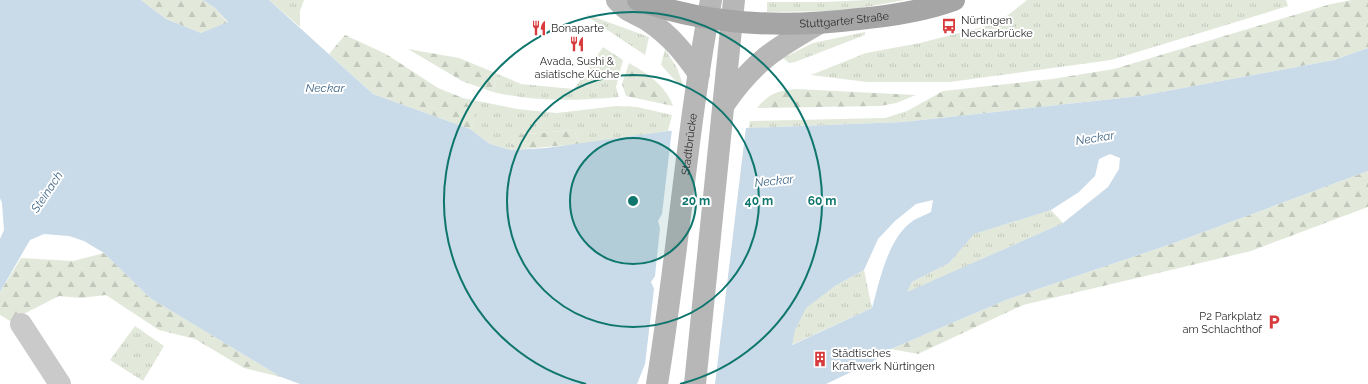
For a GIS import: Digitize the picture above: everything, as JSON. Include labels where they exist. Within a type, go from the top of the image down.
[{"type":"main road","name":"Stuttgarter Straße","points":[[638,0],[667,10],[709,9],[732,21],[793,25],[818,24],[904,13],[954,0]]},
{"type":"street","points":[[617,0],[624,9],[650,22],[682,50],[699,74]]},
{"type":"street","points":[[695,384],[725,103],[734,0]]},
{"type":"street","name":"Stadtbrücke","points":[[657,384],[671,300],[699,74],[709,9]]},
{"type":"street","points":[[725,103],[740,81],[766,56],[818,24]]},
{"type":"street","points":[[21,324],[60,384]]},
{"type":"green space","points":[[141,0],[203,0],[215,8],[228,23],[201,33],[166,19]]},
{"type":"green space","points":[[269,0],[304,0],[300,11],[300,27]]},
{"type":"green space","points":[[905,0],[843,11],[767,12],[767,2]]},
{"type":"green space","points":[[1027,0],[1286,0],[1288,6],[1111,60],[950,82],[867,82],[811,75],[866,53],[920,43],[998,23]]},
{"type":"green space","points":[[1352,0],[1368,0],[1368,48],[1334,60],[1140,96],[903,122],[907,111],[943,91],[1052,79],[1114,69],[1331,4]]},
{"type":"green space","points":[[586,14],[649,37],[645,55],[591,19]]},
{"type":"green space","points":[[865,32],[865,35],[795,62],[789,63],[783,58],[813,43]]},
{"type":"green space","points":[[345,35],[386,54],[438,88],[463,98],[476,117],[470,129],[373,94],[329,54]]},
{"type":"green space","points":[[603,47],[623,60],[616,87],[619,97],[556,100],[524,98],[493,92],[498,74],[521,84],[574,89]]},
{"type":"green space","points":[[408,49],[459,58],[498,74],[493,92],[462,81]]},
{"type":"green space","points":[[665,49],[677,68],[684,87],[679,85],[661,65]]},
{"type":"green space","points":[[629,63],[661,86],[666,92],[673,106],[626,96],[622,84]]},
{"type":"green space","points":[[796,89],[916,95],[896,103],[880,106],[757,108],[766,99],[778,92]]},
{"type":"green space","points":[[463,98],[517,109],[557,113],[616,106],[637,107],[672,115],[668,131],[580,144],[574,130],[515,135],[511,150],[490,144],[470,129],[476,117]]},
{"type":"green space","points":[[907,111],[903,122],[749,128],[750,121],[885,118]]},
{"type":"green space","points":[[574,130],[580,144],[511,150],[515,135]]},
{"type":"green space","points":[[1368,171],[1368,207],[1251,251],[1023,305],[918,354],[891,349],[1006,300],[1174,243]]},
{"type":"green space","points":[[1051,210],[1063,223],[906,293],[912,282],[949,263],[973,234]]},
{"type":"green space","points":[[104,253],[150,298],[281,377],[244,368],[195,339],[159,330],[106,295],[81,298],[59,296],[10,321],[0,315],[0,292],[21,258],[73,261]]},
{"type":"green space","points":[[864,270],[872,308],[791,345],[795,330],[806,307],[825,292]]},
{"type":"green space","points":[[135,326],[164,346],[143,381],[110,360]]},
{"type":"water","points":[[0,0],[141,0],[166,19],[201,33],[228,22],[215,8],[203,0],[269,0],[373,94],[470,129],[490,144],[511,150],[546,148],[668,131],[903,122],[1140,96],[1334,60],[1368,48],[1368,171],[1174,243],[1006,300],[891,349],[872,362],[826,384],[300,384],[281,377],[150,298],[104,253],[84,241],[69,236],[44,234],[30,240],[0,292],[0,239],[4,230],[2,203],[0,198]],"holes":[[[1110,154],[1120,158],[1119,169],[1108,187],[1063,223],[907,292],[912,282],[949,263],[974,234],[1051,210],[1079,192],[1095,176],[1099,159]],[[933,200],[931,212],[914,220],[905,228],[891,248],[882,272],[872,308],[792,345],[795,330],[806,308],[835,286],[864,270],[878,239],[895,221],[916,204]]]},
{"type":"pier","points":[[746,127],[715,384],[637,384],[645,364],[654,289],[651,282],[655,276],[660,228],[658,221],[662,214],[672,129]]},
{"type":"place","name":"Nürtingen Neckarbrücke","points":[[949,26]]},
{"type":"place","name":"Bonaparte","points":[[539,28]]},
{"type":"place","name":"Avada, Sushi & asiatische Küche","points":[[577,44]]},
{"type":"place","name":"P2 Parkplatz am Schlachthof","points":[[1274,322]]},
{"type":"place","name":"Städtisches Kraftwerk Nürtingen","points":[[820,359]]},
{"type":"water label","name":"Neckar","points":[[325,88]]},
{"type":"water label","name":"Neckar","points":[[1095,138]]},
{"type":"water label","name":"Neckar","points":[[774,181]]},
{"type":"water label","name":"Steinach","points":[[47,192]]}]
